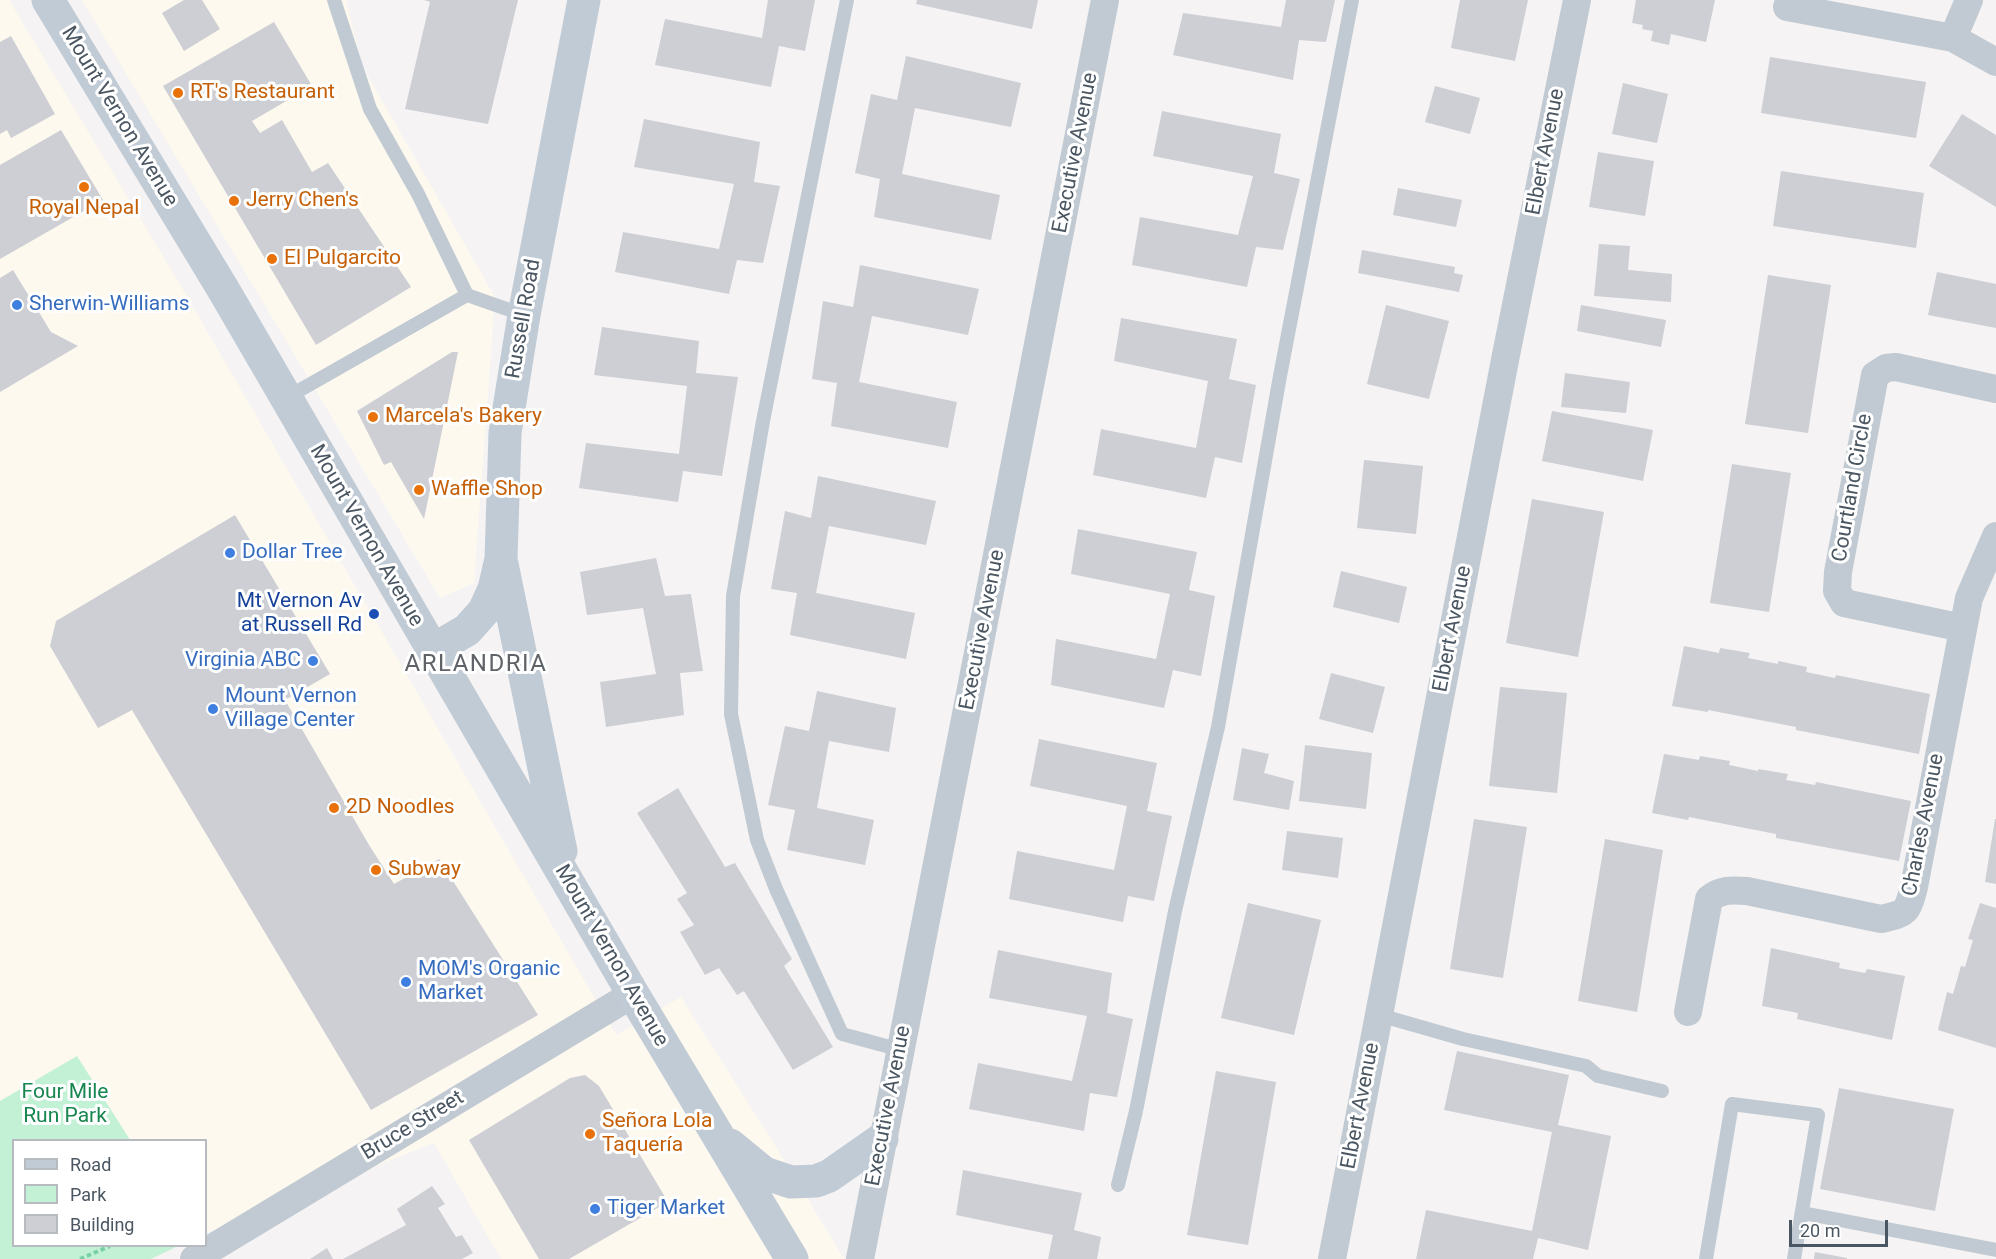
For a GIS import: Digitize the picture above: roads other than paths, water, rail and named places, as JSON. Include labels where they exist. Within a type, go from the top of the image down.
[{"type":"main road","name":"Mount Vernon Avenue","points":[[48,0],[223,289],[633,994],[792,1259]]},
{"type":"main road","name":"Russell Road","points":[[433,650],[467,630],[484,610],[494,589],[501,559],[505,433],[524,315],[584,0]]},
{"type":"main road","points":[[501,559],[567,881]]},
{"type":"main road","points":[[711,1126],[733,1148],[764,1173],[791,1182],[816,1181],[829,1176],[882,1139]]},
{"type":"street","name":"Executive Avenue","points":[[860,1259],[1106,0]]},
{"type":"street","name":"Elbert Avenue","points":[[1332,1259],[1507,348],[1577,0]]},
{"type":"street","points":[[1953,38],[1968,0]]},
{"type":"street","points":[[1787,7],[1953,38],[1996,62]]},
{"type":"street","name":"Courtland Circle","points":[[1963,628],[1844,603],[1837,591],[1838,573],[1875,375],[1886,368],[1896,367],[1996,389]]},
{"type":"street","name":"Charles Avenue","points":[[1688,1012],[1709,899],[1716,894],[1728,890],[1748,891],[1881,919],[1902,914],[1909,906],[1969,598],[1996,536]]},
{"type":"street","name":"Bruce Street","points":[[194,1259],[633,994]]},
{"type":"lane","points":[[334,0],[370,109],[418,194],[466,295],[486,304],[524,315]]},
{"type":"lane","points":[[847,0],[763,422],[733,596],[731,714],[757,840],[776,889],[842,1034],[901,1050]]},
{"type":"lane","points":[[1118,1185],[1136,1111],[1175,911],[1218,727],[1280,376],[1352,0]]},
{"type":"lane","points":[[286,398],[466,295]]},
{"type":"lane","points":[[1379,1015],[1463,1039],[1586,1066],[1598,1076],[1662,1091]]},
{"type":"lane","points":[[1706,1259],[1732,1104],[1818,1115],[1794,1259]]},
{"type":"lane","points":[[1803,1213],[1996,1250]]},
{"type":"place","name":"RT's Restaurant","points":[[178,93]]},
{"type":"place","name":"Royal Nepal","points":[[84,187]]},
{"type":"place","name":"Jerry Chen's","points":[[234,201]]},
{"type":"place","name":"El Pulgarcito","points":[[272,259]]},
{"type":"place","name":"Sherwin-Williams","points":[[17,305]]},
{"type":"place","name":"Marcela's Bakery","points":[[373,417]]},
{"type":"place","name":"Waffle Shop","points":[[419,490]]},
{"type":"place","name":"Dollar Tree","points":[[230,553]]},
{"type":"place","name":"Mt Vernon Av at Russell Rd","points":[[374,614]]},
{"type":"place","name":"Virginia ABC","points":[[313,661]]},
{"type":"place","name":"Mount Vernon Village Center","points":[[213,709]]},
{"type":"place","name":"2D Noodles","points":[[334,808]]},
{"type":"place","name":"Subway","points":[[376,870]]},
{"type":"place","name":"MOM's Organic Market","points":[[406,982]]},
{"type":"place","name":"Señora Lola Taquería","points":[[590,1134]]},
{"type":"place","name":"Tiger Market","points":[[595,1209]]},
{"type":"district","name":"ARLANDRIA","points":[[476,665]]},
{"type":"park label","name":"Four Mile Run Park","points":[[65,1105]]}]
